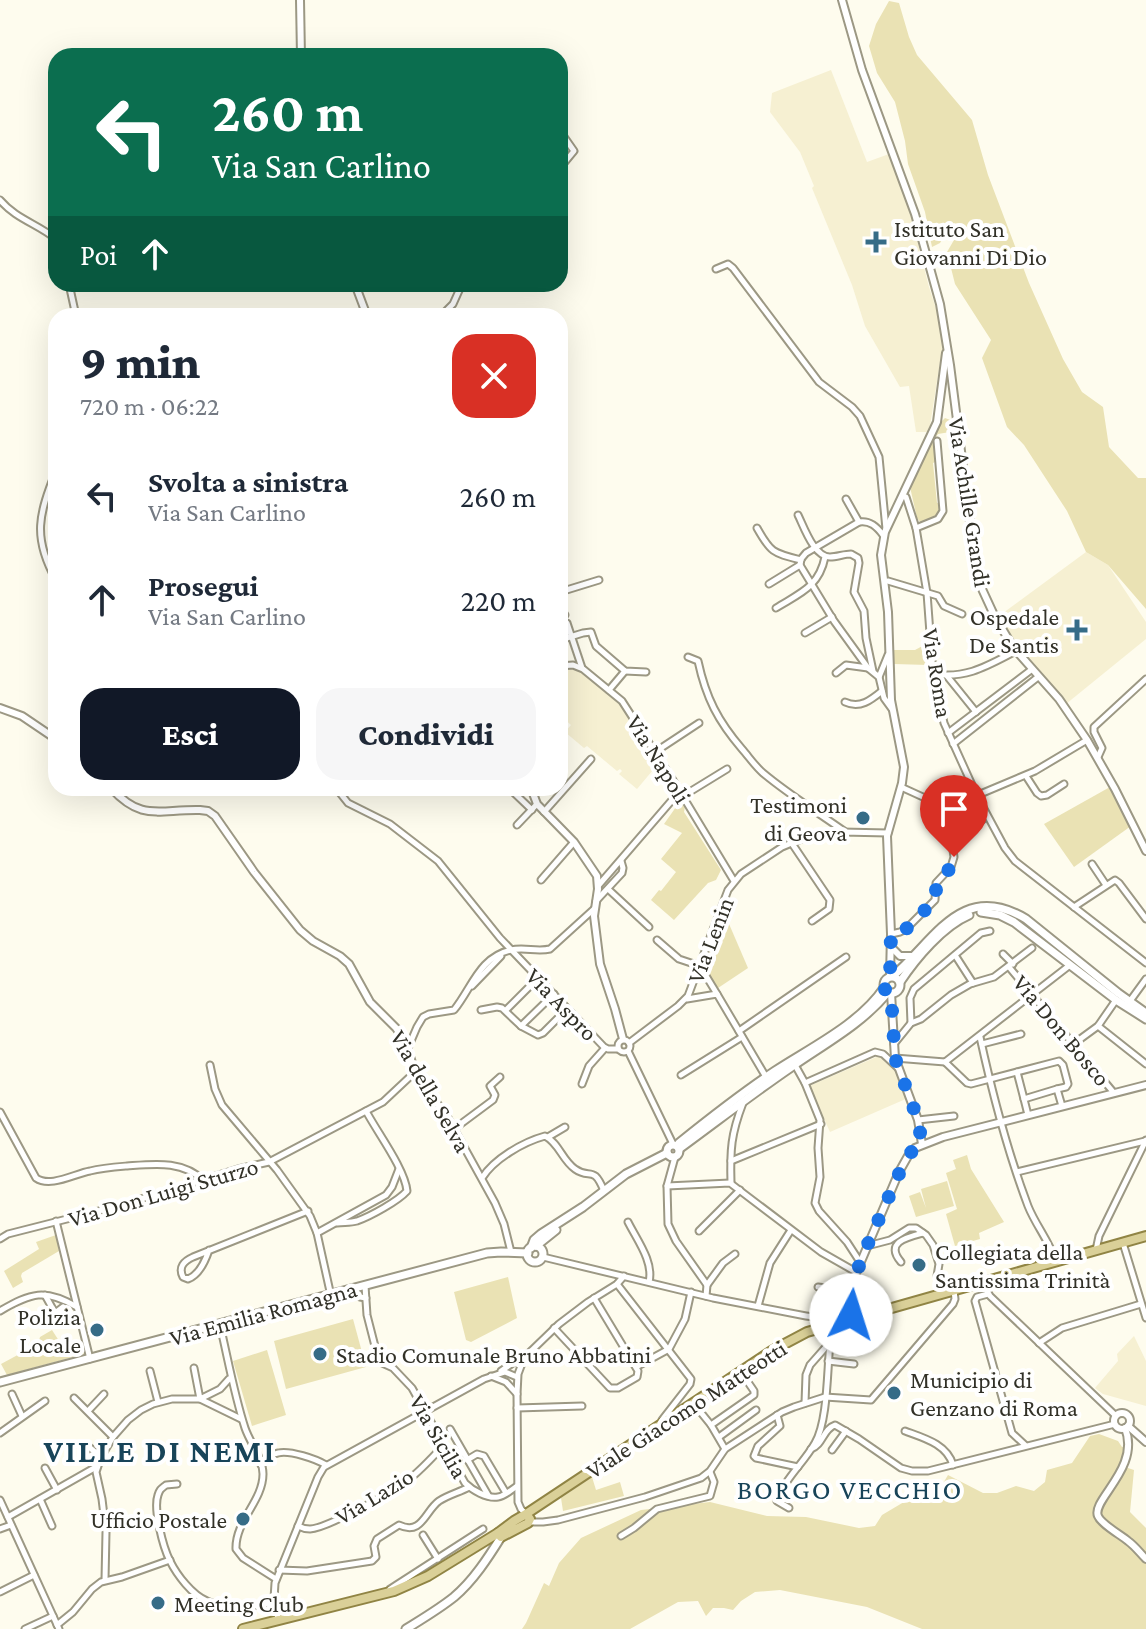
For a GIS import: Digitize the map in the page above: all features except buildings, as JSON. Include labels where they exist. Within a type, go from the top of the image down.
[{"type":"main road","points":[[894,978],[942,926],[958,914],[986,907],[1004,909],[1030,922],[1146,1013]]},
{"type":"main road","points":[[888,991],[884,981],[909,968],[949,927],[966,916],[981,912],[1003,916],[1014,922],[1068,967],[1146,1019]]},
{"type":"main road","points":[[676,1146],[766,1077],[847,1023],[888,991],[898,990],[894,978]]},
{"type":"main road","points":[[676,1146],[857,1022],[888,991]]},
{"type":"main road","points":[[531,1249],[542,1250],[540,1261],[529,1258],[531,1249],[534,1240],[541,1234],[632,1170],[679,1153],[676,1146]]},
{"type":"main road","points":[[531,1249],[629,1177],[670,1155]]},
{"type":"main road","name":"Viale Giacomo Matteotti","points":[[243,1629],[382,1595],[424,1578],[500,1535],[511,1522],[528,1518],[658,1426],[780,1346],[807,1332],[1146,1236]]},
{"type":"main road","name":"Via Emilia Romagna","points":[[0,1382],[484,1254],[531,1249]]},
{"type":"main road","points":[[406,1629],[461,1591],[488,1557],[500,1535]]},
{"type":"street","points":[[300,0],[301,48]]},
{"type":"street","name":"Via Achille Grandi","points":[[842,0],[862,70],[923,237],[940,304],[979,579],[991,610],[1016,651],[1059,699],[1098,757],[1146,851]]},
{"type":"street","points":[[568,142],[574,151],[568,159]]},
{"type":"street","points":[[0,200],[12,213],[48,232]]},
{"type":"street","points":[[716,269],[728,264],[733,268],[817,380],[860,416],[879,457],[885,532],[881,555],[888,612],[892,709],[903,762],[901,787],[888,833],[895,934],[891,947],[894,978]]},
{"type":"street","points":[[943,416],[941,390],[947,346]]},
{"type":"street","points":[[941,390],[954,395]]},
{"type":"street","points":[[885,532],[947,405],[955,406]]},
{"type":"street","points":[[943,416],[957,421]]},
{"type":"street","points":[[916,528],[938,519],[943,511],[937,441]]},
{"type":"street","points":[[48,493],[40,529],[42,552],[48,564]]},
{"type":"street","name":"Via Roma","points":[[906,497],[916,528],[927,593],[933,674],[948,733],[977,796],[1011,856],[1146,963]]},
{"type":"street","points":[[846,499],[859,522]]},
{"type":"street","points":[[798,515],[815,548],[825,557],[852,554],[858,559],[854,592],[864,611],[870,669]]},
{"type":"street","points":[[769,584],[800,562],[806,553],[859,522],[871,523],[885,532]]},
{"type":"street","points":[[757,528],[773,551],[800,562],[832,617],[879,677]]},
{"type":"street","points":[[776,608],[812,586],[821,572],[825,557]]},
{"type":"street","points":[[568,590],[599,580]]},
{"type":"street","points":[[888,581],[939,598],[944,606],[962,614]]},
{"type":"street","points":[[805,633],[832,617]]},
{"type":"street","points":[[568,626],[583,669]]},
{"type":"street","points":[[568,638],[591,632],[596,646],[625,671],[646,672]]},
{"type":"street","points":[[933,674],[947,676],[975,671],[1016,651]]},
{"type":"street","points":[[888,654],[879,677],[886,701],[892,709]]},
{"type":"street","points":[[688,657],[698,661],[702,682],[714,711],[753,763],[845,832]]},
{"type":"street","points":[[568,665],[583,669]]},
{"type":"street","points":[[836,673],[846,665],[870,669]]},
{"type":"street","name":"Via Napoli","points":[[583,669],[622,701],[734,881]]},
{"type":"street","points":[[948,733],[1031,670]]},
{"type":"street","points":[[609,690],[625,671]]},
{"type":"street","points":[[947,676],[976,712]]},
{"type":"street","points":[[953,744],[1038,677]]},
{"type":"street","points":[[1098,757],[1102,748],[1094,727],[1146,679]]},
{"type":"street","points":[[845,702],[861,704],[882,691]]},
{"type":"street","points":[[0,708],[22,716],[48,734]]},
{"type":"street","points":[[655,752],[699,723]]},
{"type":"street","points":[[901,787],[947,808],[1026,776],[1087,740]]},
{"type":"street","points":[[568,785],[591,759]]},
{"type":"street","points":[[598,886],[681,794],[727,769]]},
{"type":"street","points":[[1026,776],[1041,796],[1064,784]]},
{"type":"street","name":"Via della Selva","points":[[119,796],[127,804],[148,812],[200,810],[213,814],[300,930],[347,962],[370,1002],[398,1031],[408,1048],[415,1072],[454,1129],[502,1219],[511,1252]]},
{"type":"street","name":"Via Aspro","points":[[342,796],[348,803],[390,824],[438,861],[511,950],[605,1048],[628,1051]]},
{"type":"street","points":[[520,796],[544,812],[574,842],[594,871],[598,886],[595,905],[601,968],[628,1051],[676,1146]]},
{"type":"street","points":[[532,796],[534,807]]},
{"type":"street","points":[[544,812],[558,796]]},
{"type":"street","points":[[517,825],[534,807]]},
{"type":"street","points":[[895,934],[906,929],[935,900],[936,883],[954,861],[947,808]]},
{"type":"street","points":[[953,849],[983,819]]},
{"type":"street","name":"Via Lenin","points":[[626,1041],[685,999],[728,890],[754,864],[791,842],[820,834],[888,833]]},
{"type":"street","points":[[541,880],[574,842]]},
{"type":"street","points":[[791,842],[831,903],[828,910],[812,921]]},
{"type":"street","points":[[408,1048],[423,1017],[450,1012],[457,1007],[480,968],[489,960],[511,950],[550,949],[595,905],[623,871],[621,861]]},
{"type":"street","points":[[1092,864],[1106,885]]},
{"type":"street","points":[[1074,907],[1114,880],[1146,919]]},
{"type":"street","points":[[608,889],[649,927]]},
{"type":"street","points":[[911,1023],[910,998],[913,990],[982,933],[990,931]]},
{"type":"street","points":[[657,940],[681,960],[700,966],[766,1077]]},
{"type":"street","points":[[891,947],[900,956],[914,956]]},
{"type":"street","points":[[893,1045],[911,1023],[955,992],[973,983],[989,980],[1032,948]]},
{"type":"street","name":"Via Don Bosco","points":[[1003,954],[1032,995],[1115,1094]]},
{"type":"street","points":[[955,955],[973,983]]},
{"type":"street","points":[[681,1075],[846,957]]},
{"type":"street","points":[[945,1062],[1068,967]]},
{"type":"street","points":[[506,1010],[538,978]]},
{"type":"street","points":[[1130,1002],[1146,979]]},
{"type":"street","points":[[888,991],[895,1058],[918,1120],[922,1144]]},
{"type":"street","points":[[521,1026],[554,994]]},
{"type":"street","points":[[685,999],[717,994]]},
{"type":"street","points":[[1072,1045],[1098,1026],[1116,1000]]},
{"type":"street","points":[[481,1010],[497,1007],[506,1010],[521,1026],[540,1034],[567,1009]]},
{"type":"street","points":[[1098,1026],[1146,1064]]},
{"type":"street","points":[[982,1044],[1021,1034]]},
{"type":"street","points":[[980,1037],[1030,1211],[1056,1262]]},
{"type":"street","points":[[618,1049],[618,1043],[626,1041]]},
{"type":"street","points":[[582,1084],[589,1066],[605,1048]]},
{"type":"street","points":[[805,1083],[875,1052],[884,1055],[898,1069]]},
{"type":"street","points":[[895,1058],[945,1062],[968,1083],[974,1084],[1061,1061],[1068,1084],[1066,1087],[1024,1099]]},
{"type":"street","points":[[795,1064],[821,1124],[818,1148],[820,1175],[815,1204],[860,1262]]},
{"type":"street","points":[[210,1065],[222,1105],[308,1211],[317,1233],[331,1296]]},
{"type":"street","name":"Via Don Luigi Sturzo","points":[[0,1239],[8,1234],[269,1162],[389,1098],[415,1072]]},
{"type":"street","points":[[1017,1072],[1028,1115]]},
{"type":"street","points":[[454,1129],[494,1100],[490,1086],[500,1077]]},
{"type":"street","points":[[805,1403],[808,1368],[834,1339],[852,1328],[850,1291],[856,1272],[912,1151],[947,1135],[1146,1085]]},
{"type":"street","points":[[1057,1089],[1062,1106]]},
{"type":"street","points":[[731,1184],[733,1131],[744,1101]]},
{"type":"street","points":[[337,1223],[364,1218],[407,1191],[399,1168],[366,1111]]},
{"type":"street","points":[[0,1112],[36,1178],[42,1182],[100,1169],[150,1164],[186,1169],[204,1181]]},
{"type":"street","points":[[918,1120],[954,1116]]},
{"type":"street","points":[[731,1161],[821,1124]]},
{"type":"street","points":[[548,1137],[565,1127]]},
{"type":"street","points":[[481,1178],[498,1159],[541,1136],[548,1137],[575,1169],[597,1177],[604,1191]]},
{"type":"street","points":[[1017,1172],[1145,1140]]},
{"type":"street","points":[[1096,1250],[1099,1236],[1145,1140]]},
{"type":"street","points":[[670,1155],[667,1186],[670,1231],[707,1285]]},
{"type":"street","points":[[317,1233],[382,1197],[393,1185],[399,1168]]},
{"type":"street","points":[[667,1186],[727,1182],[825,1255],[856,1272]]},
{"type":"street","points":[[393,1185],[407,1185]]},
{"type":"street","points":[[699,1231],[740,1190]]},
{"type":"street","points":[[209,1250],[194,1277],[184,1279],[181,1270],[184,1262],[209,1250],[308,1211]]},
{"type":"street","points":[[56,1221],[90,1359]]},
{"type":"street","points":[[628,1222],[649,1265],[649,1282]]},
{"type":"street","points":[[867,1246],[890,1240],[911,1227],[917,1228],[935,1248],[939,1266],[937,1276]]},
{"type":"street","points":[[758,1306],[771,1260],[791,1230]]},
{"type":"street","points":[[901,1262],[897,1258],[898,1242],[923,1233]]},
{"type":"street","points":[[1123,1243],[1146,1318]]},
{"type":"street","points":[[706,1296],[707,1285],[719,1268],[735,1254]]},
{"type":"street","points":[[543,1257],[706,1296],[812,1317],[842,1314],[852,1317]]},
{"type":"street","points":[[624,1276],[554,1328],[524,1360],[517,1377],[518,1505],[528,1518],[541,1522],[558,1520],[645,1497],[701,1478],[710,1471],[725,1449],[777,1415],[805,1403],[825,1397],[871,1400],[953,1303],[954,1290]]},
{"type":"street","points":[[617,1284],[691,1381],[658,1426]]},
{"type":"street","points":[[983,1284],[988,1294],[1116,1420],[1118,1428],[1126,1427],[1146,1442]]},
{"type":"street","name":"Via Sicilia","points":[[365,1286],[368,1318],[378,1358],[408,1382],[469,1487],[496,1497],[518,1486]]},
{"type":"street","points":[[818,1287],[850,1291]]},
{"type":"street","points":[[353,1290],[366,1298]]},
{"type":"street","points":[[554,1328],[607,1385],[618,1388],[669,1349],[684,1322],[691,1292]]},
{"type":"street","points":[[0,1311],[44,1294],[77,1307]]},
{"type":"street","points":[[44,1294],[55,1313]]},
{"type":"street","points":[[988,1294],[975,1301],[1012,1433],[1025,1445]]},
{"type":"street","points":[[594,1298],[637,1371]]},
{"type":"street","points":[[1039,1343],[1062,1328],[1141,1304]]},
{"type":"street","points":[[45,1318],[63,1307]]},
{"type":"street","points":[[220,1325],[243,1422],[263,1472],[239,1531],[236,1549],[243,1558],[276,1579]]},
{"type":"street","points":[[813,1449],[819,1436],[830,1343]]},
{"type":"street","points":[[279,1620],[274,1602],[276,1579],[318,1477],[326,1465],[494,1375],[536,1346]]},
{"type":"street","points":[[828,1361],[854,1364]]},
{"type":"street","points":[[194,1368],[200,1399]]},
{"type":"street","points":[[150,1371],[158,1402]]},
{"type":"street","points":[[711,1425],[754,1395],[741,1371]]},
{"type":"street","points":[[494,1375],[517,1377]]},
{"type":"street","points":[[494,1375],[517,1394]]},
{"type":"street","points":[[200,1399],[220,1389],[229,1379]]},
{"type":"street","points":[[12,1394],[22,1416]]},
{"type":"street","points":[[88,1411],[104,1394]]},
{"type":"street","points":[[74,1398],[113,1437]]},
{"type":"street","points":[[105,1580],[106,1532],[96,1473],[113,1437],[144,1409],[158,1402],[179,1398],[200,1399],[241,1419]]},
{"type":"street","points":[[0,1433],[45,1401]]},
{"type":"street","points":[[693,1403],[725,1449]]},
{"type":"street","points":[[517,1408],[582,1406]]},
{"type":"street","points":[[719,1437],[756,1410]]},
{"type":"street","points":[[789,1508],[777,1501],[785,1483],[830,1427],[837,1426],[846,1431],[901,1468],[932,1470],[1116,1420],[1121,1414],[1127,1415],[1129,1420],[1126,1427],[1129,1445],[1127,1458],[1097,1514],[1146,1559]]},
{"type":"street","points":[[777,1415],[780,1426],[758,1446],[755,1457],[798,1467]]},
{"type":"street","points":[[450,1429],[488,1496]]},
{"type":"street","points":[[832,1450],[846,1431]]},
{"type":"street","points":[[905,1431],[943,1448],[953,1465]]},
{"type":"street","name":"Via Lazio","points":[[298,1526],[310,1529],[343,1517],[411,1478],[443,1446]]},
{"type":"street","points":[[89,1447],[101,1457]]},
{"type":"street","points":[[261,1465],[274,1454],[285,1452],[326,1465]]},
{"type":"street","points":[[467,1460],[477,1454],[485,1457],[506,1493]]},
{"type":"street","points":[[8,1517],[97,1467]]},
{"type":"street","points":[[45,1468],[57,1490]]},
{"type":"street","points":[[621,1536],[637,1527],[657,1509],[710,1496],[713,1481],[710,1471]]},
{"type":"street","points":[[177,1484],[164,1486],[157,1498],[159,1523],[170,1560],[191,1590],[210,1603],[252,1607],[274,1602]]},
{"type":"street","points":[[279,1570],[307,1571],[372,1561],[376,1557],[374,1546],[377,1539],[399,1525],[412,1528],[425,1520],[440,1501],[469,1487]]},
{"type":"street","points":[[40,1499],[52,1526]]},
{"type":"street","points":[[0,1500],[58,1627],[93,1587],[105,1580],[170,1560]]},
{"type":"street","points":[[0,1529],[11,1525]]},
{"type":"street","points":[[382,1595],[483,1529]]},
{"type":"street","points":[[423,1535],[438,1559]]},
{"type":"street","points":[[0,1592],[34,1575]]},
{"type":"street","points":[[25,1629],[53,1616]]},
{"type":"shaded area","points":[[889,1],[899,3],[917,55],[972,120],[988,175],[1029,283],[1063,359],[1082,392],[1103,407],[1109,447],[1138,478],[1146,478],[1146,609],[1108,565],[1086,552],[1067,511],[1024,445],[1007,427],[982,358],[991,340],[955,284],[947,252],[954,234],[948,230],[940,243],[932,247],[925,212],[908,164],[895,102],[877,73],[869,46],[876,24]]},
{"type":"shaded area","name":"Istituto San Giovanni Di Dio","points":[[831,70],[867,162],[889,154],[907,200],[941,324],[942,350],[929,432],[916,432],[909,386],[900,387],[865,326],[800,152],[770,112],[772,93]]},
{"type":"shaded area","points":[[945,418],[953,421],[956,431],[936,437],[933,463],[937,503],[940,502],[941,511],[936,517],[921,523],[910,487]]},
{"type":"shaded area","name":"Ospedale De Santis","points":[[1086,552],[1108,565],[1146,622],[1146,639],[1066,704],[1016,649],[999,616]]},
{"type":"shaded area","points":[[928,643],[928,665],[894,664],[893,650],[915,650]]},
{"type":"shaded area","points":[[568,669],[580,671],[619,703],[658,764],[637,789],[619,774],[620,769],[617,771],[568,735],[571,725],[568,722]]},
{"type":"shaded area","points":[[1110,787],[1131,826],[1074,867],[1044,824]]},
{"type":"shaded area","points":[[681,804],[721,870],[716,880],[708,883],[674,920],[651,900],[676,872],[661,859],[682,833],[664,824]]},
{"type":"shaded area","points":[[723,910],[748,968],[718,988],[710,979],[705,963]]},
{"type":"shaded area","points":[[881,1055],[897,1071],[908,1098],[830,1132],[809,1086]]},
{"type":"shaded area","points":[[967,1155],[971,1169],[1004,1222],[979,1233],[980,1239],[955,1246],[946,1214],[957,1209],[946,1173],[956,1169],[953,1160]]},
{"type":"shaded area","points":[[947,1181],[954,1206],[916,1217],[909,1196],[920,1192],[926,1208],[921,1189]]},
{"type":"shaded area","points":[[56,1235],[59,1251],[22,1273],[23,1282],[13,1288],[4,1271],[39,1249],[36,1242]]},
{"type":"shaded area","points":[[508,1277],[517,1318],[471,1342],[466,1340],[454,1292]]},
{"type":"shaded area","name":"Stadio Comunale Bruno Abbatini","points":[[353,1319],[366,1367],[286,1389],[274,1341]]},
{"type":"shaded area","points":[[52,1330],[63,1347],[81,1342],[84,1354],[7,1375],[1,1364],[38,1344],[40,1337]]},
{"type":"shaded area","points":[[1134,1336],[1146,1361],[1146,1406],[1103,1394],[1095,1388],[1118,1361],[1117,1354]]},
{"type":"shaded area","points":[[267,1350],[286,1415],[252,1426],[233,1361]]},
{"type":"shaded area","points":[[1099,1434],[1126,1447],[1122,1466],[1134,1470],[1130,1512],[1146,1528],[1146,1629],[922,1629],[867,1607],[780,1590],[755,1592],[733,1610],[713,1608],[706,1616],[698,1601],[678,1602],[630,1629],[522,1629],[544,1583],[549,1586],[559,1563],[581,1538],[641,1510],[710,1502],[767,1516],[806,1517],[859,1528],[875,1526],[882,1515],[909,1499],[938,1492],[948,1475],[983,1493],[997,1493],[1016,1486],[1034,1491],[1045,1482],[1047,1470],[1072,1463],[1090,1436]]},
{"type":"shaded area","points":[[592,1477],[596,1490],[620,1482],[624,1496],[563,1511],[561,1498]]},
{"type":"place","name":"Istituto San Giovanni Di Dio","points":[[876,242]]},
{"type":"place","name":"Ospedale De Santis","points":[[1077,630]]},
{"type":"place","name":"Testimoni di Geova","points":[[863,818]]},
{"type":"place","name":"Collegiata della Santissima Trinità","points":[[919,1265]]},
{"type":"place","name":"Polizia Locale","points":[[97,1330]]},
{"type":"place","name":"Stadio Comunale Bruno Abbatini","points":[[320,1354]]},
{"type":"place","name":"Municipio di Genzano di Roma","points":[[894,1393]]},
{"type":"place","name":"Ufficio Postale","points":[[243,1519]]},
{"type":"place","name":"Meeting Club","points":[[158,1603]]},
{"type":"district","name":"VILLE DI NEMI","points":[[160,1451]]},
{"type":"district","name":"BORGO VECCHIO","points":[[850,1489]]},
{"type":"route","points":[[851,1315],[850,1289],[867,1246],[897,1176],[912,1151],[922,1144],[918,1120],[895,1058],[891,993],[883,986],[890,976],[891,934],[906,929],[935,900],[935,885],[953,865],[954,857]]}]
